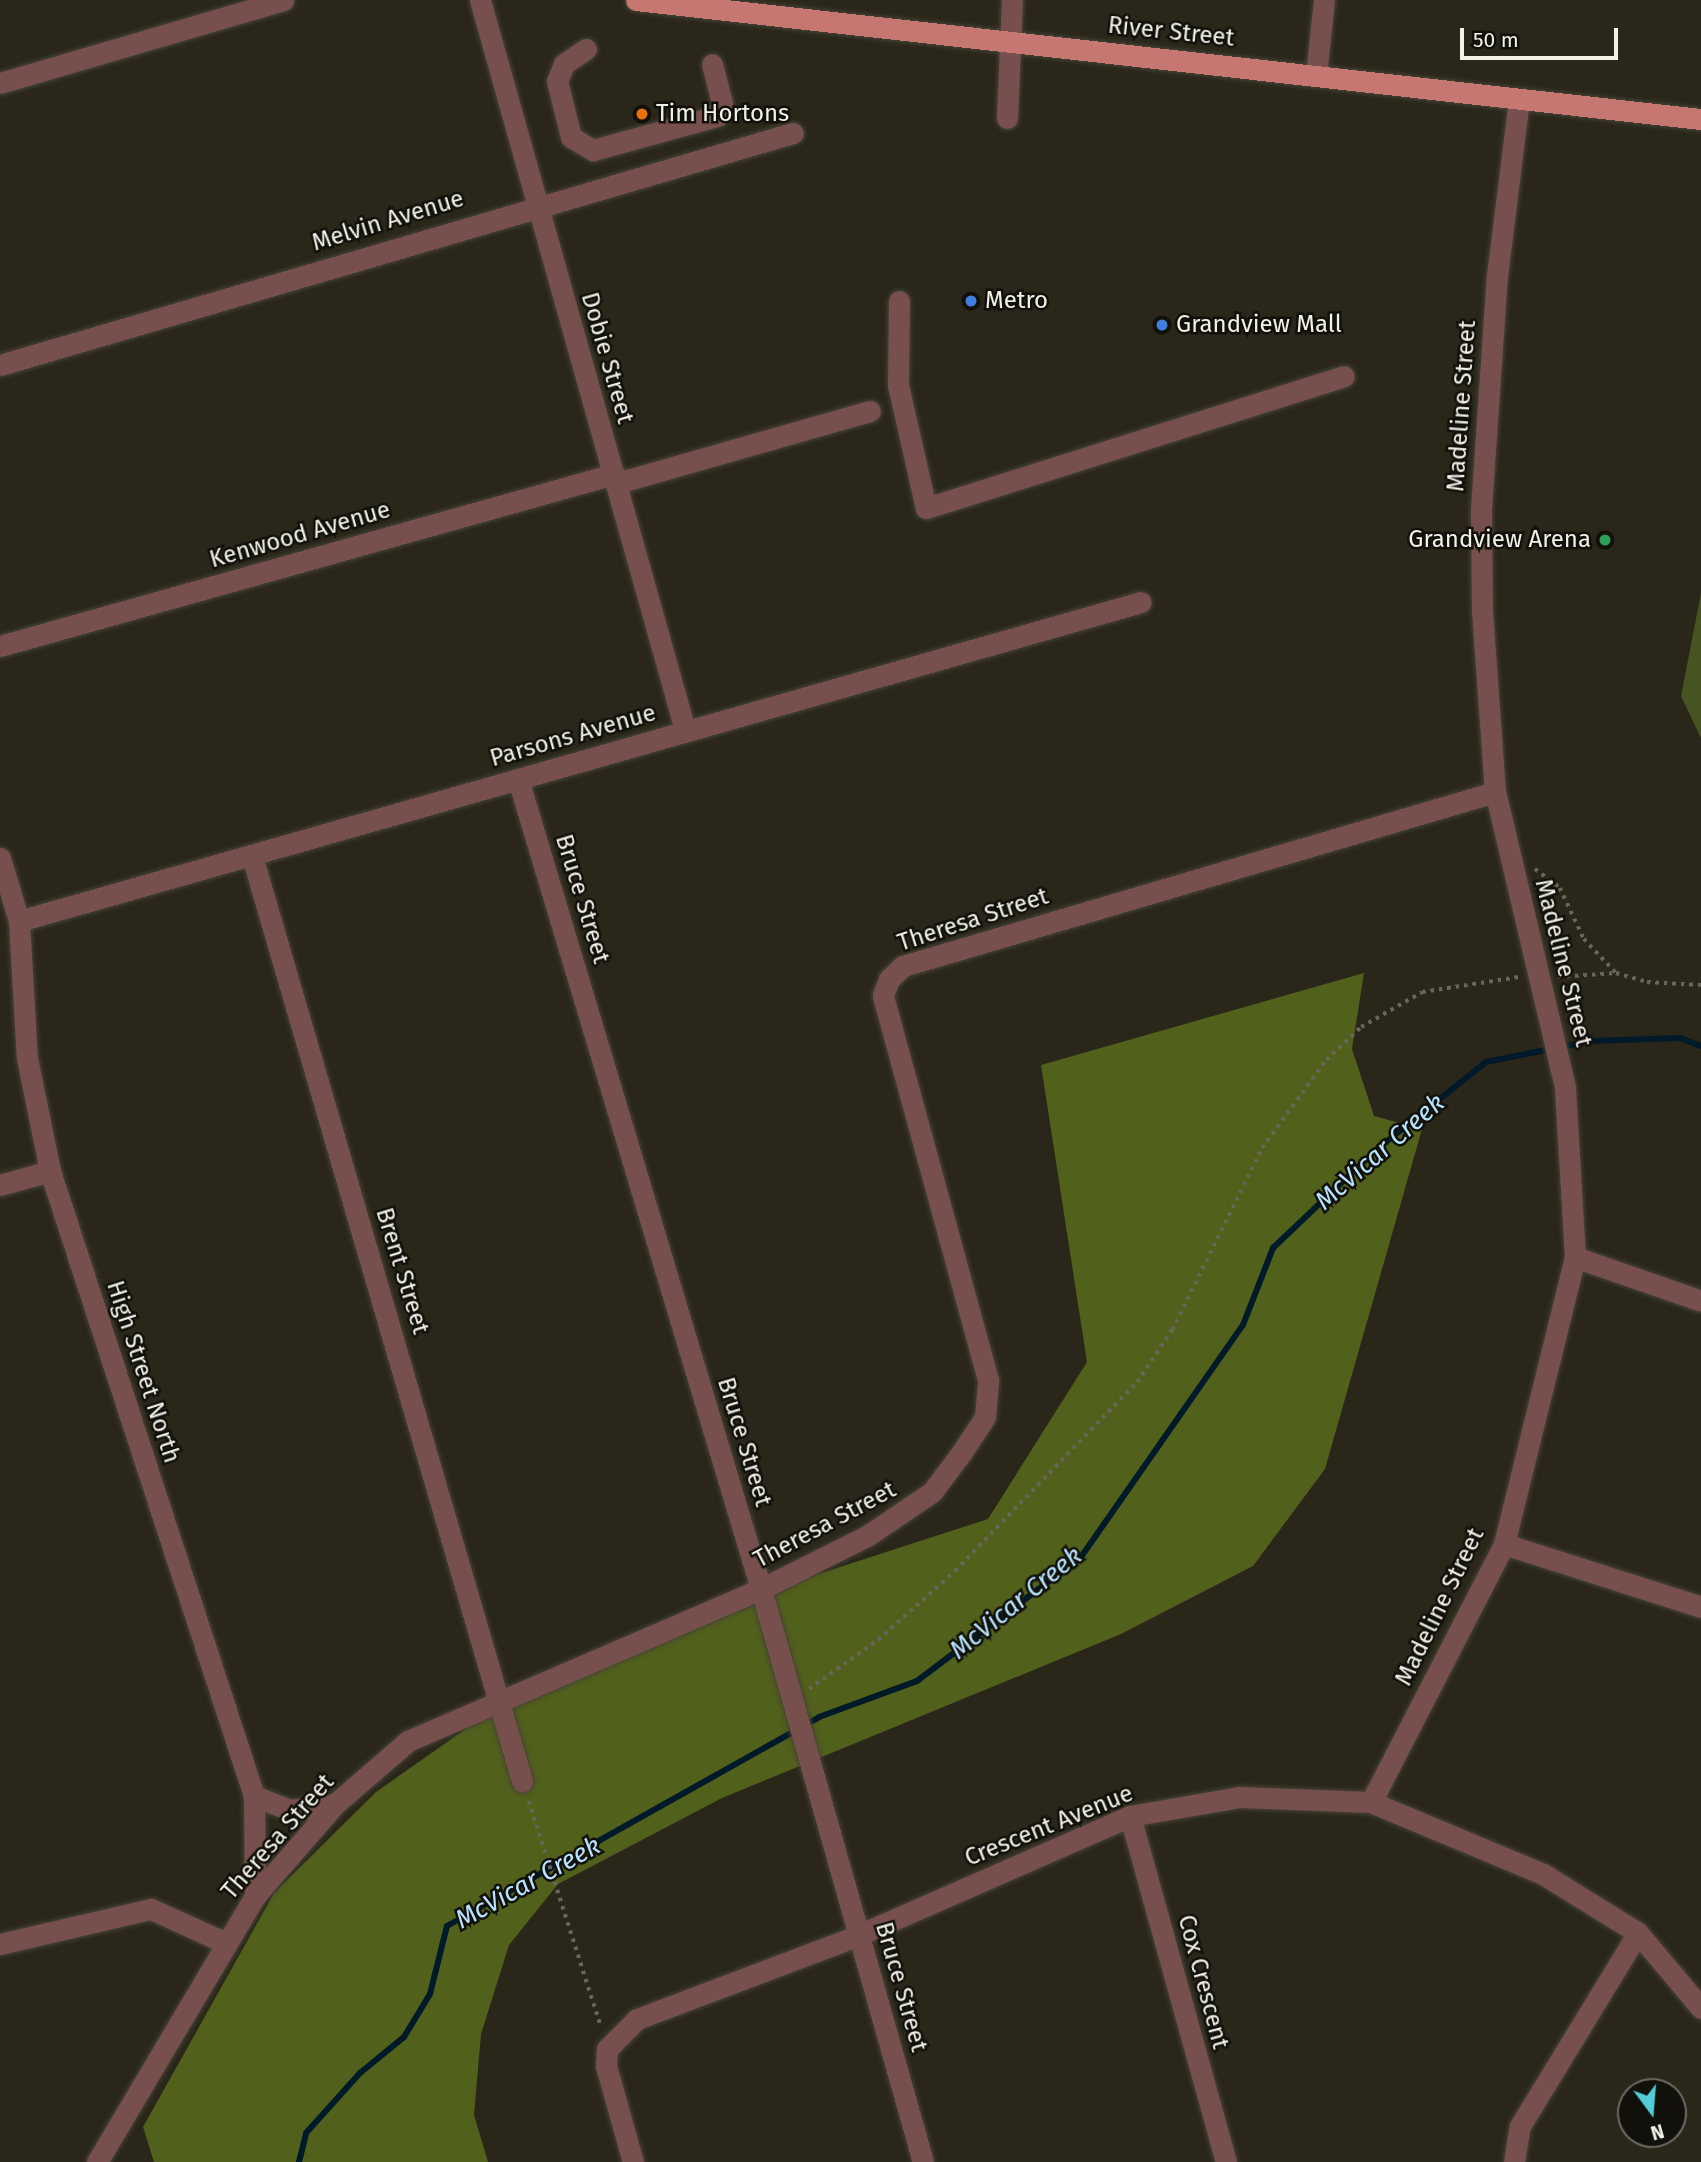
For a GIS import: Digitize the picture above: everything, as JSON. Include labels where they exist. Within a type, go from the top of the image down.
[{"type":"main road","name":"River Street","points":[[636,0],[1701,119]]},
{"type":"street","points":[[0,83],[283,0]]},
{"type":"street","name":"Dobie Street","points":[[480,0],[535,205],[685,730]]},
{"type":"street","points":[[1007,118],[1008,40],[1012,0]]},
{"type":"street","points":[[1316,75],[1324,0]]},
{"type":"street","points":[[586,49],[559,71],[558,91],[571,137],[593,150],[717,116],[722,103],[712,64]]},
{"type":"street","name":"Madeline Street","points":[[1371,1802],[1504,1544],[1575,1257],[1566,1087],[1553,1024],[1506,846],[1495,792],[1481,509],[1497,276],[1519,99]]},
{"type":"street","name":"Melvin Avenue","points":[[0,365],[535,205],[793,133]]},
{"type":"street","points":[[900,301],[898,385],[926,508],[1344,376]]},
{"type":"street","name":"Kenwood Avenue","points":[[0,646],[870,411]]},
{"type":"street","name":"Parsons Avenue","points":[[19,921],[1141,602]]},
{"type":"street","name":"Bruce Street","points":[[518,779],[761,1590],[923,2162]]},
{"type":"street","name":"Theresa Street","points":[[97,2162],[255,1896],[334,1805],[408,1741],[761,1590],[867,1536],[932,1492],[985,1417],[989,1399],[883,995],[889,979],[903,966],[1495,792]]},
{"type":"street","name":"Brent Street","points":[[252,856],[503,1701],[522,1781]]},
{"type":"street","name":"High Street North","points":[[0,858],[19,921],[27,1058],[50,1171],[254,1796],[255,1896]]},
{"type":"street","points":[[0,1185],[50,1171]]},
{"type":"street","points":[[1575,1257],[1701,1301]]},
{"type":"street","points":[[1504,1544],[1701,1607]]},
{"type":"street","points":[[254,1796],[290,1810],[334,1805]]},
{"type":"street","name":"Crescent Avenue","points":[[607,2054],[638,2020],[859,1935],[1130,1816],[1240,1797],[1371,1802],[1543,1874],[1638,1933],[1701,2008]]},
{"type":"street","name":"Cox Crescent","points":[[1130,1816],[1226,2162]]},
{"type":"street","points":[[0,1944],[151,1909],[226,1943]]},
{"type":"street","points":[[1514,2162],[1520,2126],[1638,1933]]},
{"type":"street","points":[[607,2054],[634,2162]]},
{"type":"path","points":[[1506,846],[1560,888],[1584,939],[1616,973]]},
{"type":"path","points":[[792,1705],[878,1640],[955,1571],[1137,1382],[1172,1330],[1262,1148],[1326,1060],[1362,1027],[1422,992],[1493,977],[1541,978],[1616,973],[1647,982],[1701,985]]},
{"type":"path","points":[[522,1781],[572,1928],[607,2054]]},
{"type":"green space","points":[[1701,593],[1701,738],[1681,696]]},
{"type":"green space","points":[[1364,973],[1352,1049],[1374,1116],[1422,1129],[1325,1469],[1253,1566],[1121,1634],[722,1798],[558,1884],[509,1945],[481,2034],[474,2115],[488,2162],[154,2162],[143,2127],[274,1893],[376,1792],[504,1702],[766,1591],[988,1519],[1087,1362],[1041,1065]]},
{"type":"waterway","name":"McVicar Creek","points":[[299,2162],[306,2133],[360,2073],[404,2037],[430,1994],[447,1926],[819,1717],[917,1681],[1081,1557],[1243,1325],[1273,1248],[1376,1150],[1486,1062],[1591,1041],[1680,1038],[1701,1046]]},
{"type":"place","name":"Tim Hortons","points":[[642,114]]},
{"type":"place","name":"Metro","points":[[971,301]]},
{"type":"place","name":"Grandview Mall","points":[[1162,325]]},
{"type":"place","name":"Grandview Arena","points":[[1605,540]]}]
